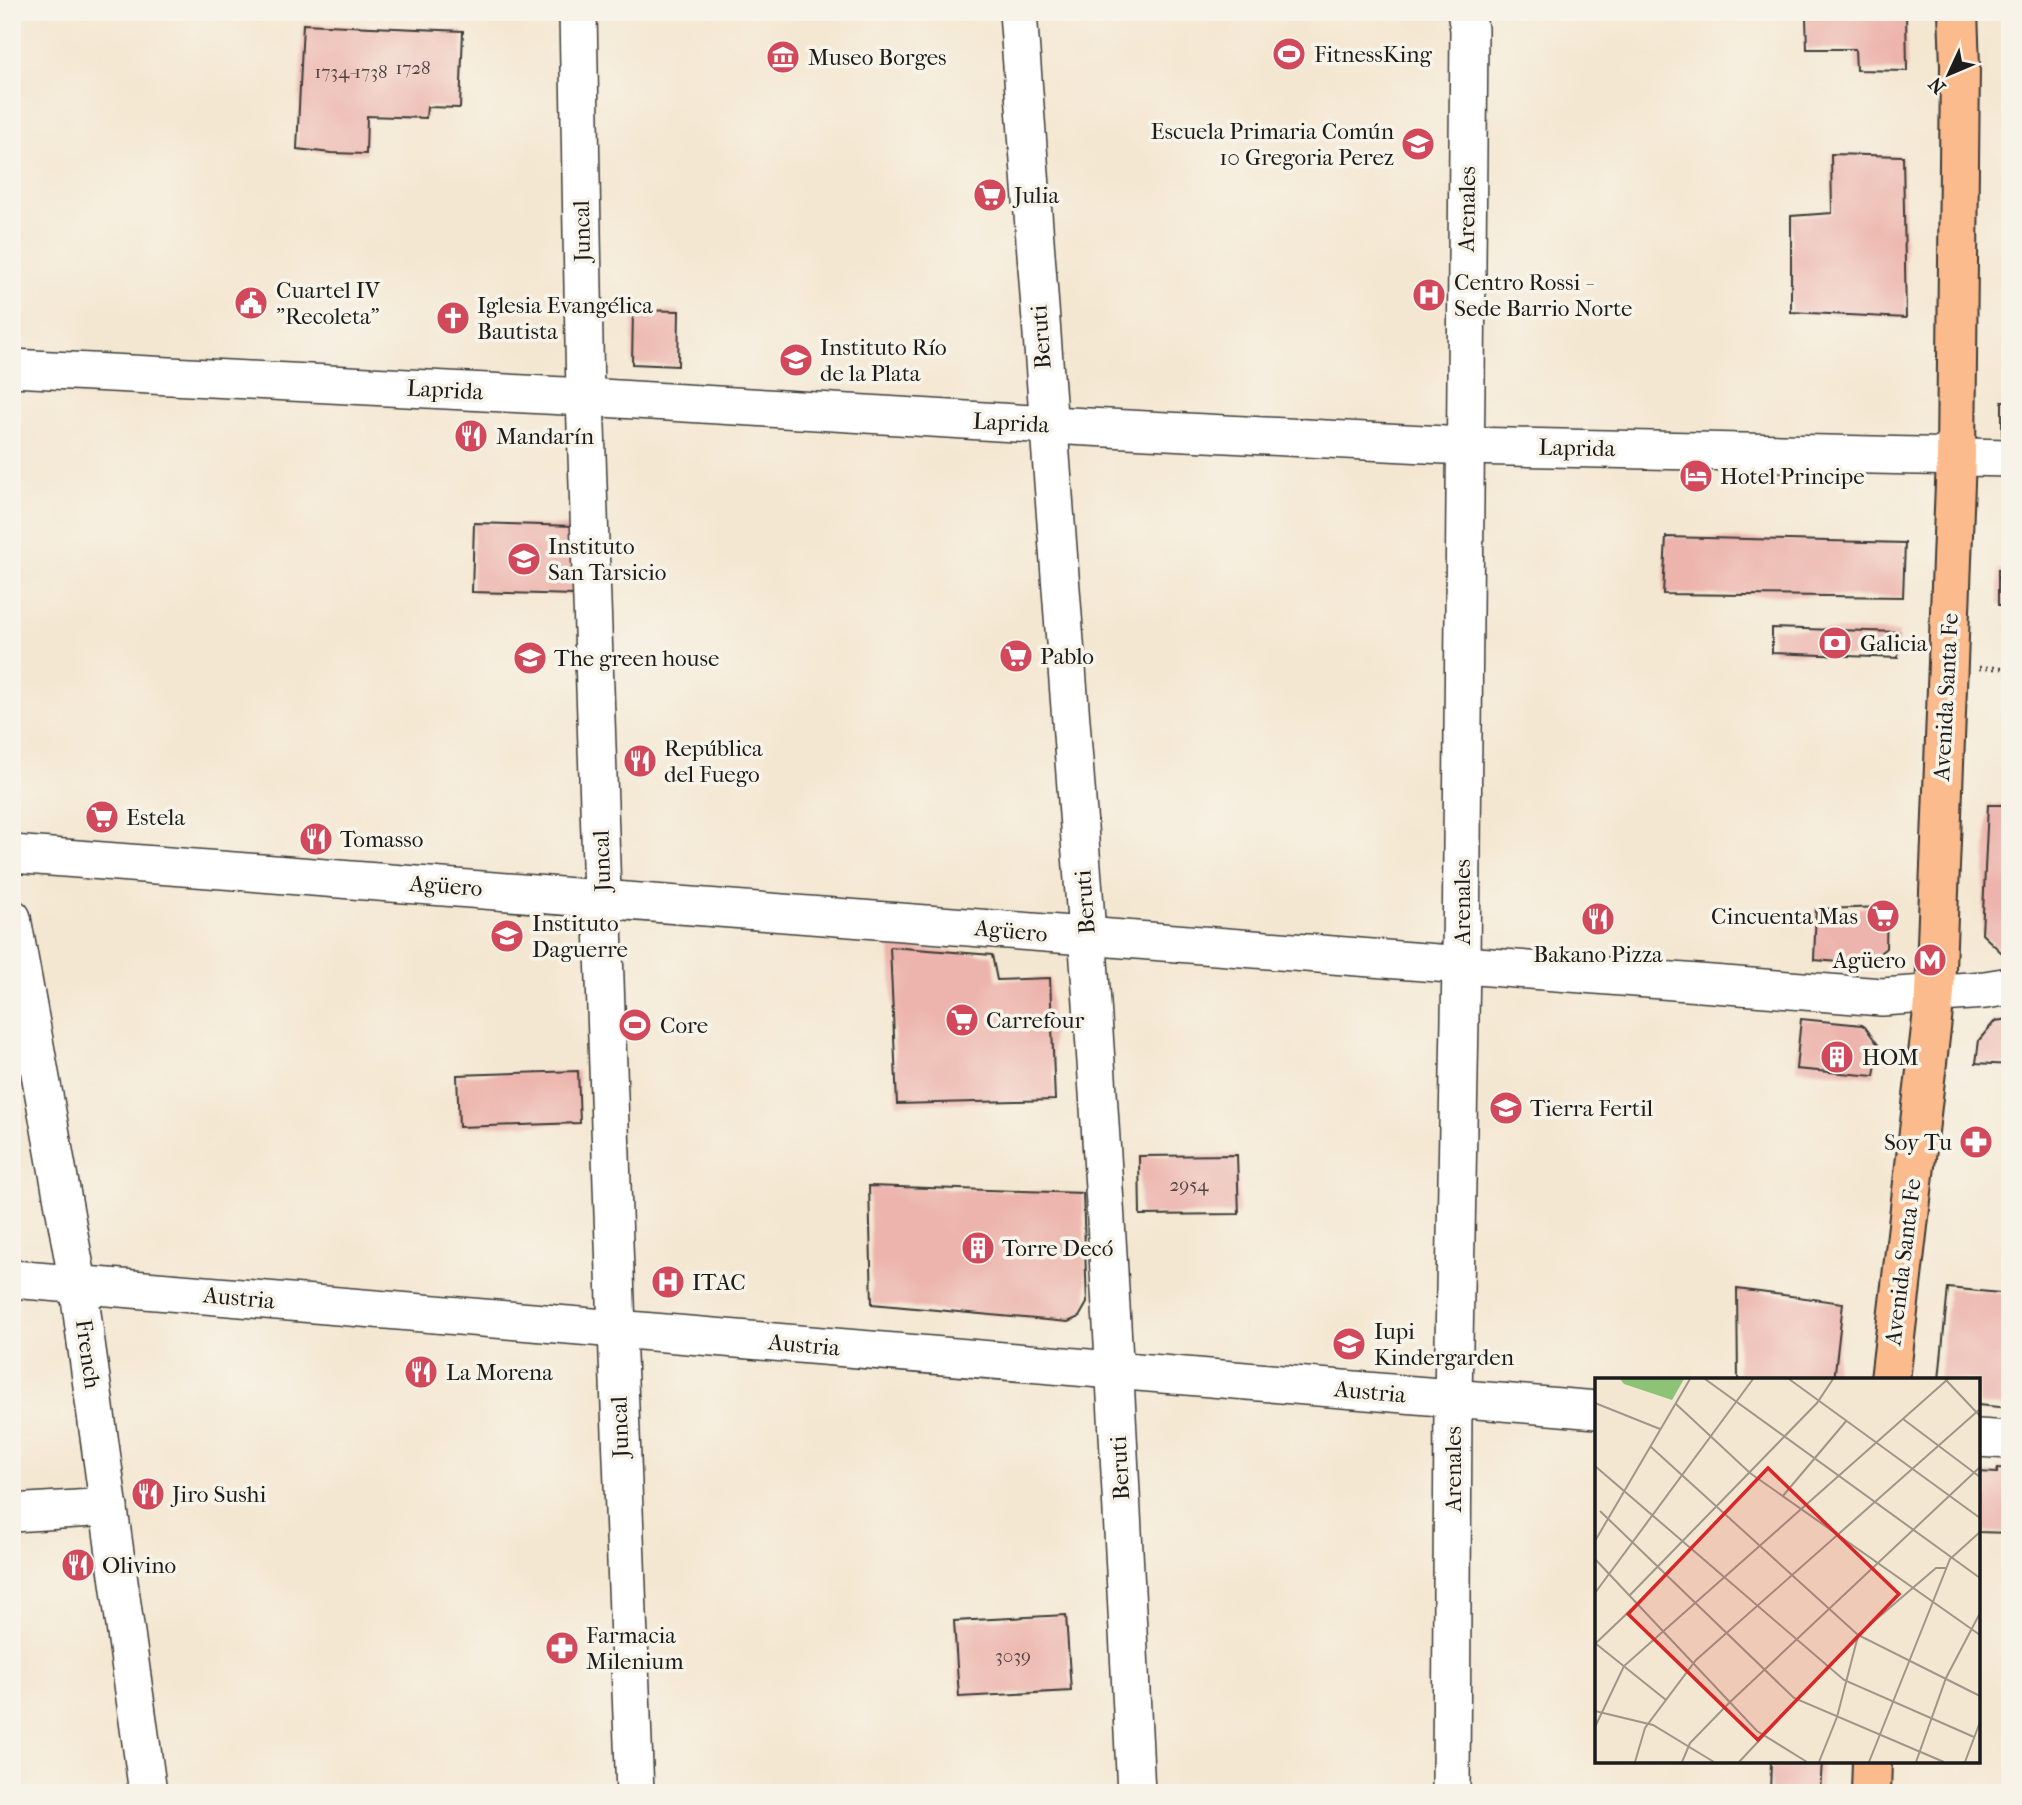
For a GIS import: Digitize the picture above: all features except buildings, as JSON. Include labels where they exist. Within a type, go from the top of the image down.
[{"type":"main road","name":"Avenida Santa Fe","points":[[1890,1378],[1935,994],[1956,458],[1960,66],[1958,12]]},
{"type":"main road","points":[[1871,1793],[1872,1763]]},
{"type":"street","name":"Juncal","points":[[578,12],[585,397],[635,1793]]},
{"type":"street","name":"Beruti","points":[[1018,12],[1088,937],[1115,1370],[1136,1793]]},
{"type":"street","name":"Arenales","points":[[1451,1793],[1469,29],[1466,12]]},
{"type":"street","name":"Laprida","points":[[12,368],[1465,446],[2010,458]]},
{"type":"street","name":"Agüero","points":[[12,854],[1882,997],[2010,986]]},
{"type":"street","name":"French","points":[[12,918],[78,1284],[148,1793]]},
{"type":"street","name":"Austria","points":[[12,1279],[1595,1410]]},
{"type":"street","points":[[1980,1438],[2010,1440]]},
{"type":"street","points":[[12,1513],[109,1507]]},
{"type":"place","name":"FitnessKing","points":[[1289,54]]},
{"type":"place","name":"Museo Borges","points":[[783,57]]},
{"type":"place","name":"Escuela Primaria Común 10 Gregoria Perez","points":[[1418,144]]},
{"type":"place","name":"Julia","points":[[990,195]]},
{"type":"place","name":"Centro Rossi - Sede Barrio Norte","points":[[1429,295]]},
{"type":"place","name":"Cuartel IV \"Recoleta\"","points":[[251,303]]},
{"type":"place","name":"Iglesia Evangélica Bautista","points":[[453,318]]},
{"type":"place","name":"Instituto Río de la Plata","points":[[796,360]]},
{"type":"place","name":"Mandarín","points":[[471,436]]},
{"type":"place","name":"Hotel Principe","points":[[1696,476]]},
{"type":"place","name":"Instituto San Tarsicio","points":[[524,559]]},
{"type":"place","name":"Galicia","points":[[1835,643]]},
{"type":"place","name":"Pablo","points":[[1016,656]]},
{"type":"place","name":"The green house","points":[[530,658]]},
{"type":"place","name":"República del Fuego","points":[[640,761]]},
{"type":"place","name":"Estela","points":[[102,817]]},
{"type":"place","name":"Tomasso","points":[[316,839]]},
{"type":"place","name":"Cincuenta Mas","points":[[1883,916]]},
{"type":"place","name":"Bakano Pizza","points":[[1598,919]]},
{"type":"place","name":"Instituto Daguerre","points":[[507,936]]},
{"type":"place","name":"Agüero","points":[[1930,960]]},
{"type":"place","name":"Carrefour","points":[[962,1020]]},
{"type":"place","name":"Core","points":[[635,1025]]},
{"type":"place","name":"HOM","points":[[1837,1057]]},
{"type":"place","name":"Tierra Fertil","points":[[1506,1108]]},
{"type":"place","name":"Soy Tu","points":[[1976,1142]]},
{"type":"place","name":"Torre Decó","points":[[978,1248]]},
{"type":"place","name":"ITAC","points":[[668,1282]]},
{"type":"place","name":"Iupi Kindergarden","points":[[1349,1344]]},
{"type":"place","name":"La Morena","points":[[421,1372]]},
{"type":"place","name":"Jiro Sushi","points":[[148,1494]]},
{"type":"place","name":"Olivino","points":[[78,1565]]},
{"type":"place","name":"Farmacia Milenium","points":[[562,1648]]}]
